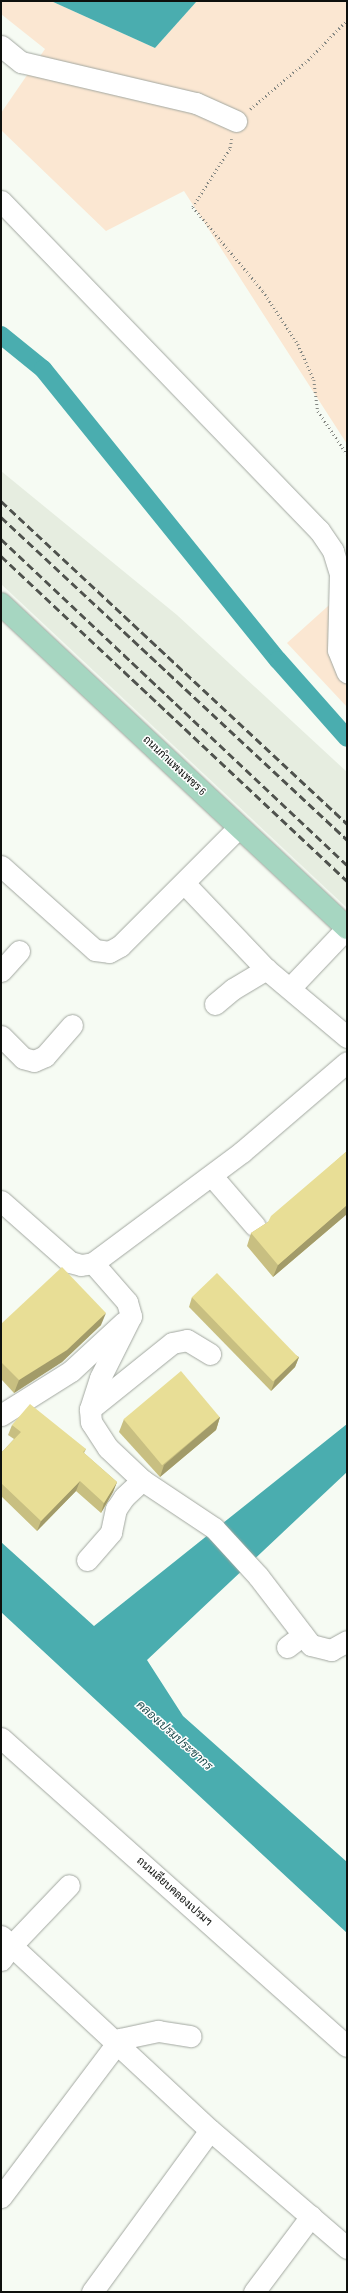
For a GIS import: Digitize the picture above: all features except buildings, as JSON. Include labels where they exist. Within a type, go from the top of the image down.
[{"type":"main road","name":"ถนนกำแพงเพชร 6","points":[[1,604],[347,928]]},
{"type":"street","points":[[1,46],[21,62],[196,103],[236,121]]},
{"type":"street","points":[[1,201],[319,530],[333,551],[340,574],[338,650],[347,672]]},
{"type":"street","points":[[1,866],[96,950],[109,952],[120,946],[239,827]]},
{"type":"street","points":[[184,883],[266,969],[347,1037]]},
{"type":"street","points":[[290,988],[347,928]]},
{"type":"street","points":[[1,971],[19,952]]},
{"type":"street","points":[[215,1004],[233,989],[266,969]]},
{"type":"street","points":[[1,1036],[24,1058],[34,1061],[45,1056],[72,1025]]},
{"type":"street","points":[[1,1201],[70,1262],[80,1265],[93,1263],[212,1176],[347,1062]]},
{"type":"street","points":[[212,1176],[255,1226]]},
{"type":"street","points":[[93,1263],[127,1302],[131,1316],[100,1378],[90,1408],[92,1422],[108,1448],[142,1480],[214,1528],[258,1576],[295,1641],[321,1649],[331,1650],[345,1645]]},
{"type":"street","points":[[1,1415],[71,1371],[131,1316]]},
{"type":"street","points":[[90,1408],[172,1343],[187,1340],[210,1354]]},
{"type":"street","points":[[87,1560],[111,1532],[116,1509],[124,1497],[142,1480]]},
{"type":"street","name":"ถนนเลียบคลองเปรมฯ","points":[[1,1738],[347,2046]]},
{"type":"street","points":[[70,1885],[4,1947],[117,2042],[210,2130],[347,2248]]},
{"type":"street","points":[[1,2197],[117,2042],[126,2038],[158,2031],[191,2036]]},
{"type":"street","points":[[92,2292],[210,2130]]},
{"type":"street","points":[[254,2292],[311,2216]]},
{"type":"path","points":[[347,20],[308,60],[236,121],[230,149],[193,208],[263,291],[298,344],[314,380],[318,411],[347,454]]},
{"type":"shaded area","points":[[1,1],[51,1],[155,48],[197,1],[347,1],[347,444],[184,191],[106,231],[1,130],[1,113],[45,49],[1,14]]},
{"type":"shaded area","points":[[1,471],[177,615],[347,772],[347,908],[1,584]]},
{"type":"shaded area","points":[[347,589],[347,707],[287,643]]},
{"type":"water","points":[[51,1],[197,1],[155,48]]},
{"type":"water","name":"คลองเปรมประชากร","points":[[347,1424],[347,1472],[147,1660],[183,1716],[347,1862],[347,1933],[1,1612],[1,1542],[94,1626]]},
{"type":"waterway","points":[[1,335],[43,369],[278,660],[347,738]]},
{"type":"railway","points":[[1,501],[347,824]]},
{"type":"railway","points":[[1,517],[347,840]]},
{"type":"railway","points":[[1,539],[347,865]]},
{"type":"railway","points":[[1,556],[347,881]]}]
